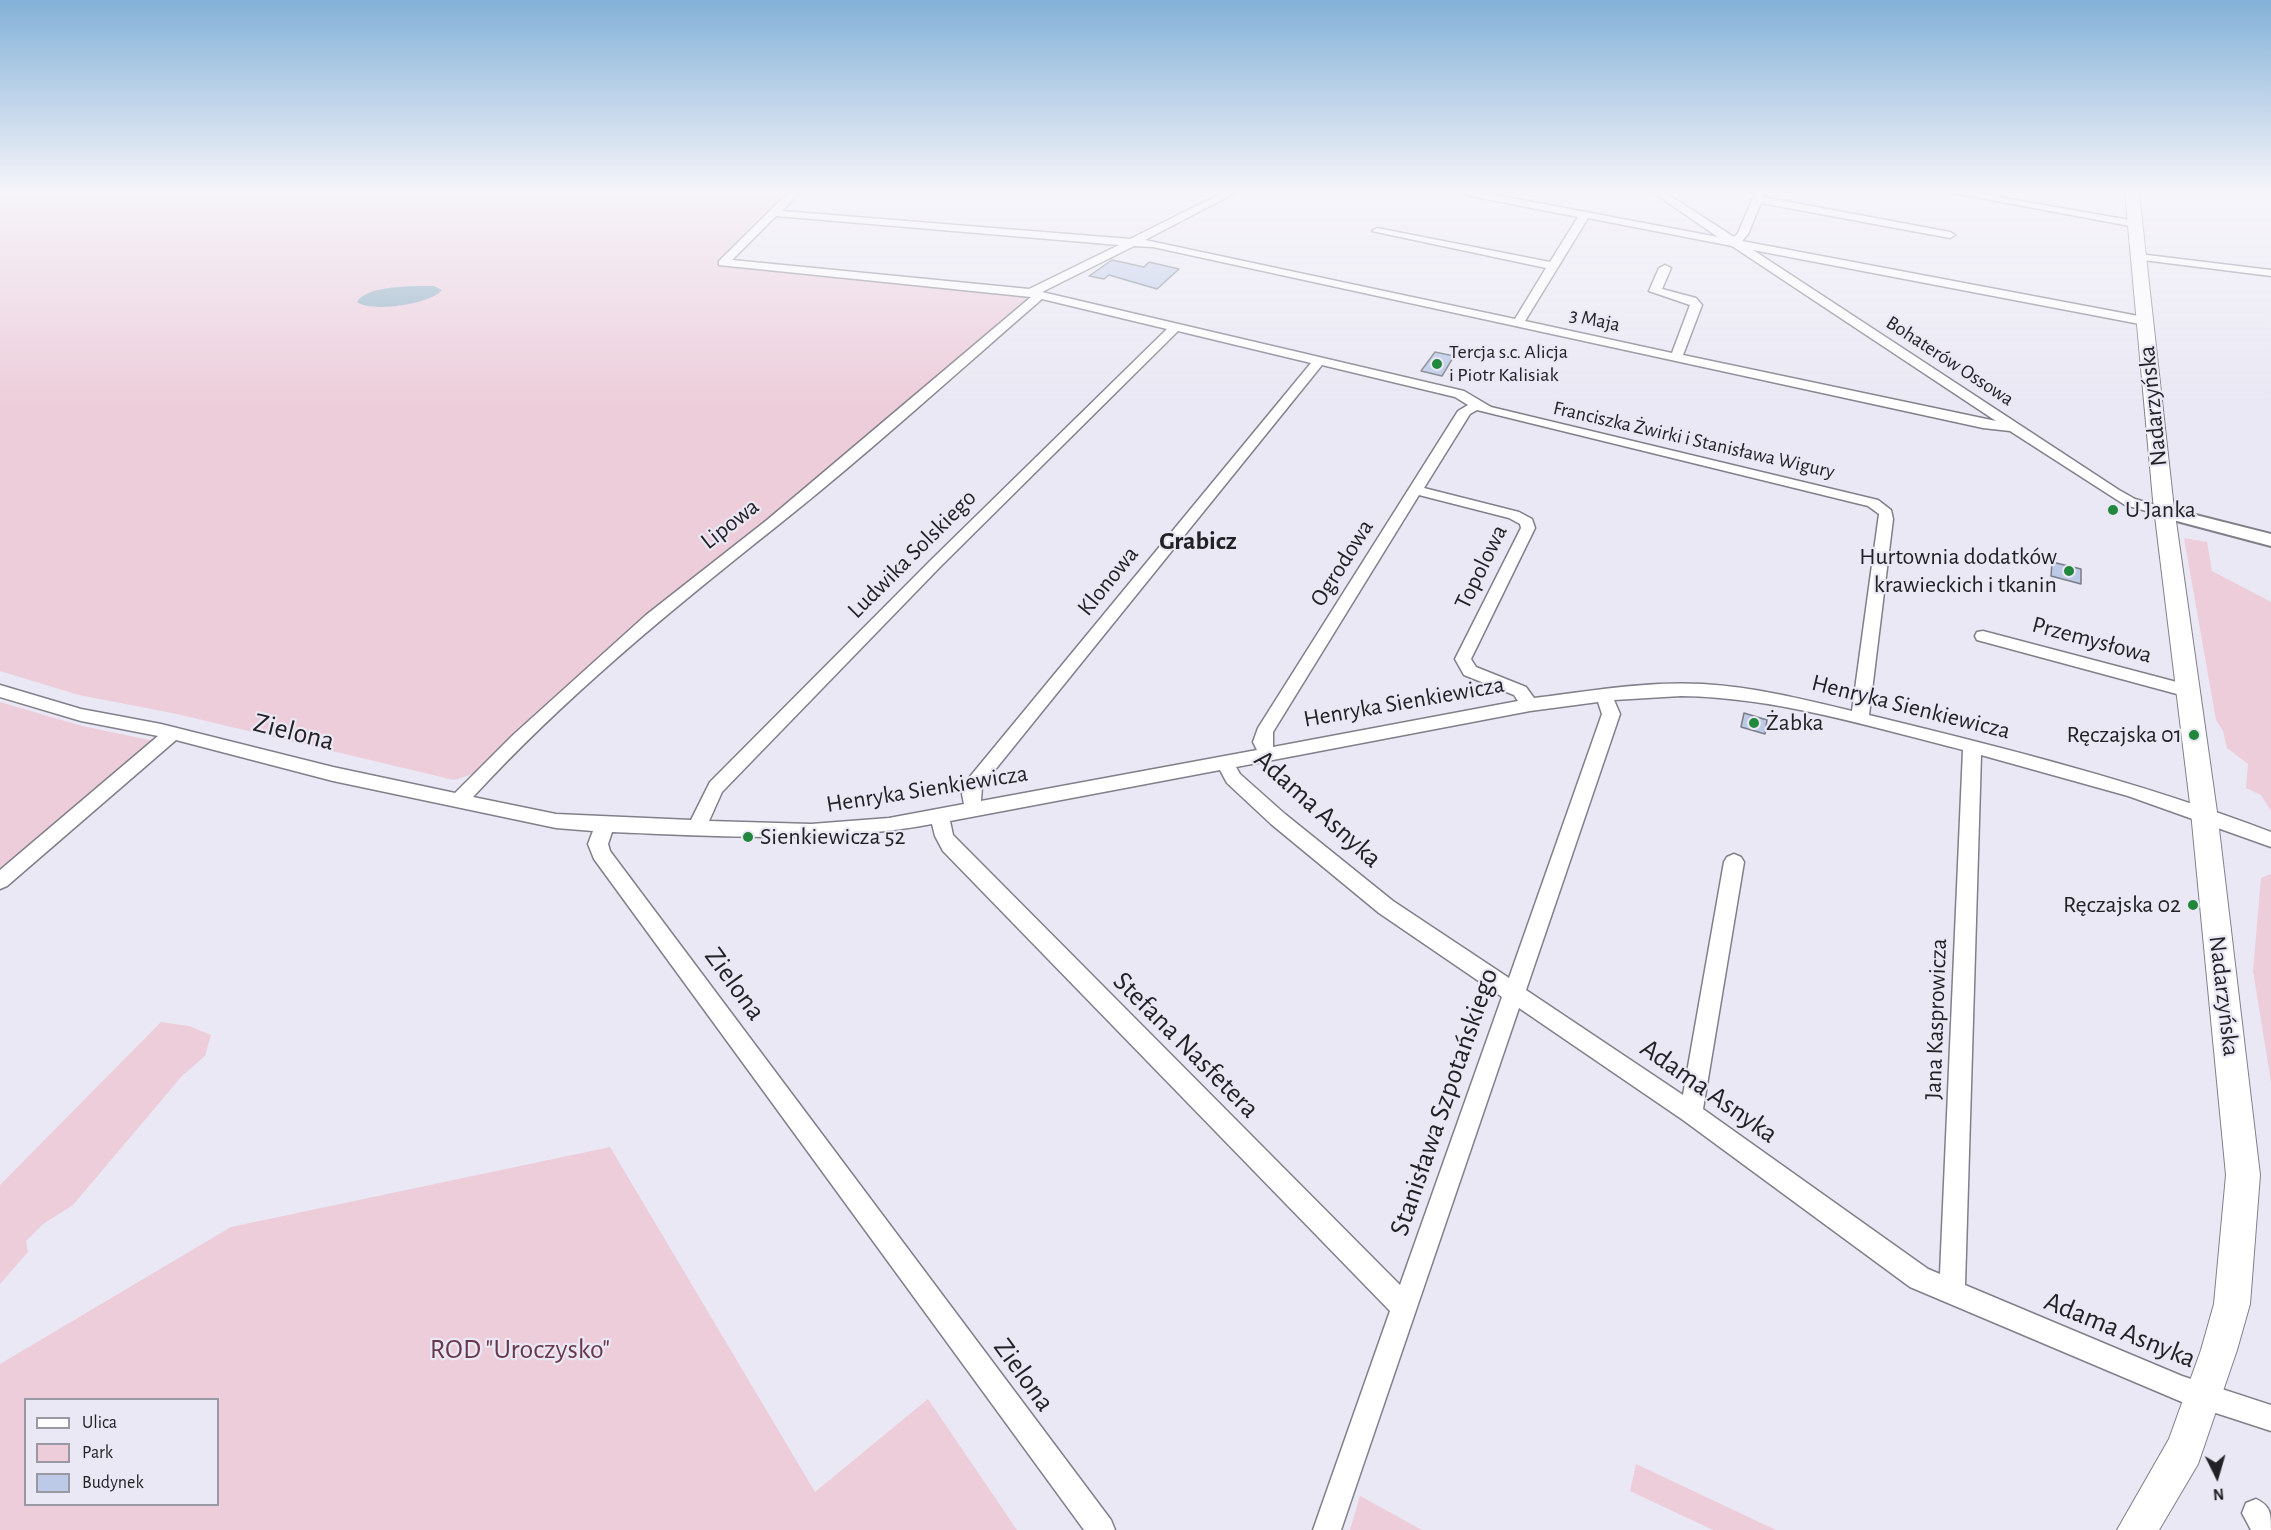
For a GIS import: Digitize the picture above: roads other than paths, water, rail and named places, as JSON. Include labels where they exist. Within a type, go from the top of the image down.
[{"type":"main road","name":"Nadarzyńska","points":[[2137,1530],[2184,1450],[2204,1396],[2232,1304],[2243,1175],[2204,812],[2164,512],[2140,264]]},
{"type":"street","name":"Franciszka Żwirki i Stanisława Wigury","points":[[737,264],[1035,294],[1459,394],[1486,410],[1864,500],[1881,508],[1886,513],[1886,519],[1860,719]]},
{"type":"street","name":"Lipowa","points":[[458,801],[499,758],[629,638],[737,548],[781,516],[1035,294],[1090,264]]},
{"type":"street","name":"3 Maja","points":[[1238,264],[1983,424],[2014,427]]},
{"type":"street","points":[[1518,323],[1551,266],[1543,264]]},
{"type":"street","name":"Bohaterów Ossowa","points":[[1769,264],[2122,498],[2164,512]]},
{"type":"street","points":[[1851,264],[2145,321]]},
{"type":"street","points":[[2204,264],[2271,273]]},
{"type":"street","points":[[1665,268],[1655,291],[1692,300],[1696,305],[1676,358]]},
{"type":"street","name":"Ludwika Solskiego","points":[[698,827],[704,808],[716,787],[936,563],[1176,327]]},
{"type":"street","name":"Klonowa","points":[[974,810],[971,794],[974,784],[1320,361]]},
{"type":"street","name":"Ogrodowa","points":[[1267,753],[1262,742],[1264,732],[1465,411],[1477,405]]},
{"type":"street","name":"Topolowa","points":[[1416,489],[1514,515],[1527,522],[1528,528],[1463,659],[1470,671],[1520,691],[1530,705]]},
{"type":"street","points":[[2164,512],[2271,540]]},
{"type":"street","name":"Przemysłowa","points":[[1983,636],[2188,691]]},
{"type":"street","name":"Henryka Sienkiewicza","points":[[605,825],[833,831],[871,828],[1530,705],[1604,695],[1672,690],[1725,692],[1860,719],[1972,746],[2204,812],[2271,840]]},
{"type":"street","name":"Zielona","points":[[0,691],[81,715],[173,733],[333,774],[556,820],[605,825],[598,844],[601,854],[1101,1530]]},
{"type":"street","name":"Stanisława Szpotańskiego","points":[[1327,1530],[1611,714],[1604,695]]},
{"type":"street","points":[[0,881],[173,733]]},
{"type":"street","name":"Jana Kasprowicza","points":[[1952,1294],[1972,746]]},
{"type":"street","name":"Adama Asnyka","points":[[1225,762],[1233,778],[1327,861],[1386,907],[1690,1113],[1919,1278],[1952,1294],[2182,1389],[2271,1418]]},
{"type":"street","name":"Stefana Nasfetera","points":[[940,816],[944,836],[950,846],[1404,1307]]},
{"type":"street","points":[[1690,1113],[1734,862]]},
{"type":"water","points":[[434,286],[442,290],[436,295],[414,303],[375,307],[357,302],[362,296],[381,289]]},
{"type":"place","name":"Tercja s.c. Alicja i Piotr Kalisiak","points":[[1437,364]]},
{"type":"place","name":"U Janka","points":[[2113,510]]},
{"type":"place","name":"Hurtownia dodatków krawieckich i tkanin","points":[[2069,571]]},
{"type":"place","name":"Żabka","points":[[1754,723]]},
{"type":"place","name":"Ręczajska 01","points":[[2194,735]]},
{"type":"place","name":"Sienkiewicza 52","points":[[748,837]]},
{"type":"place","name":"Ręczajska 02","points":[[2193,905]]},
{"type":"district","name":"Grabicz","points":[[1198,541]]},
{"type":"park label","name":"ROD \"Uroczysko\"","points":[[520,1350]]}]
